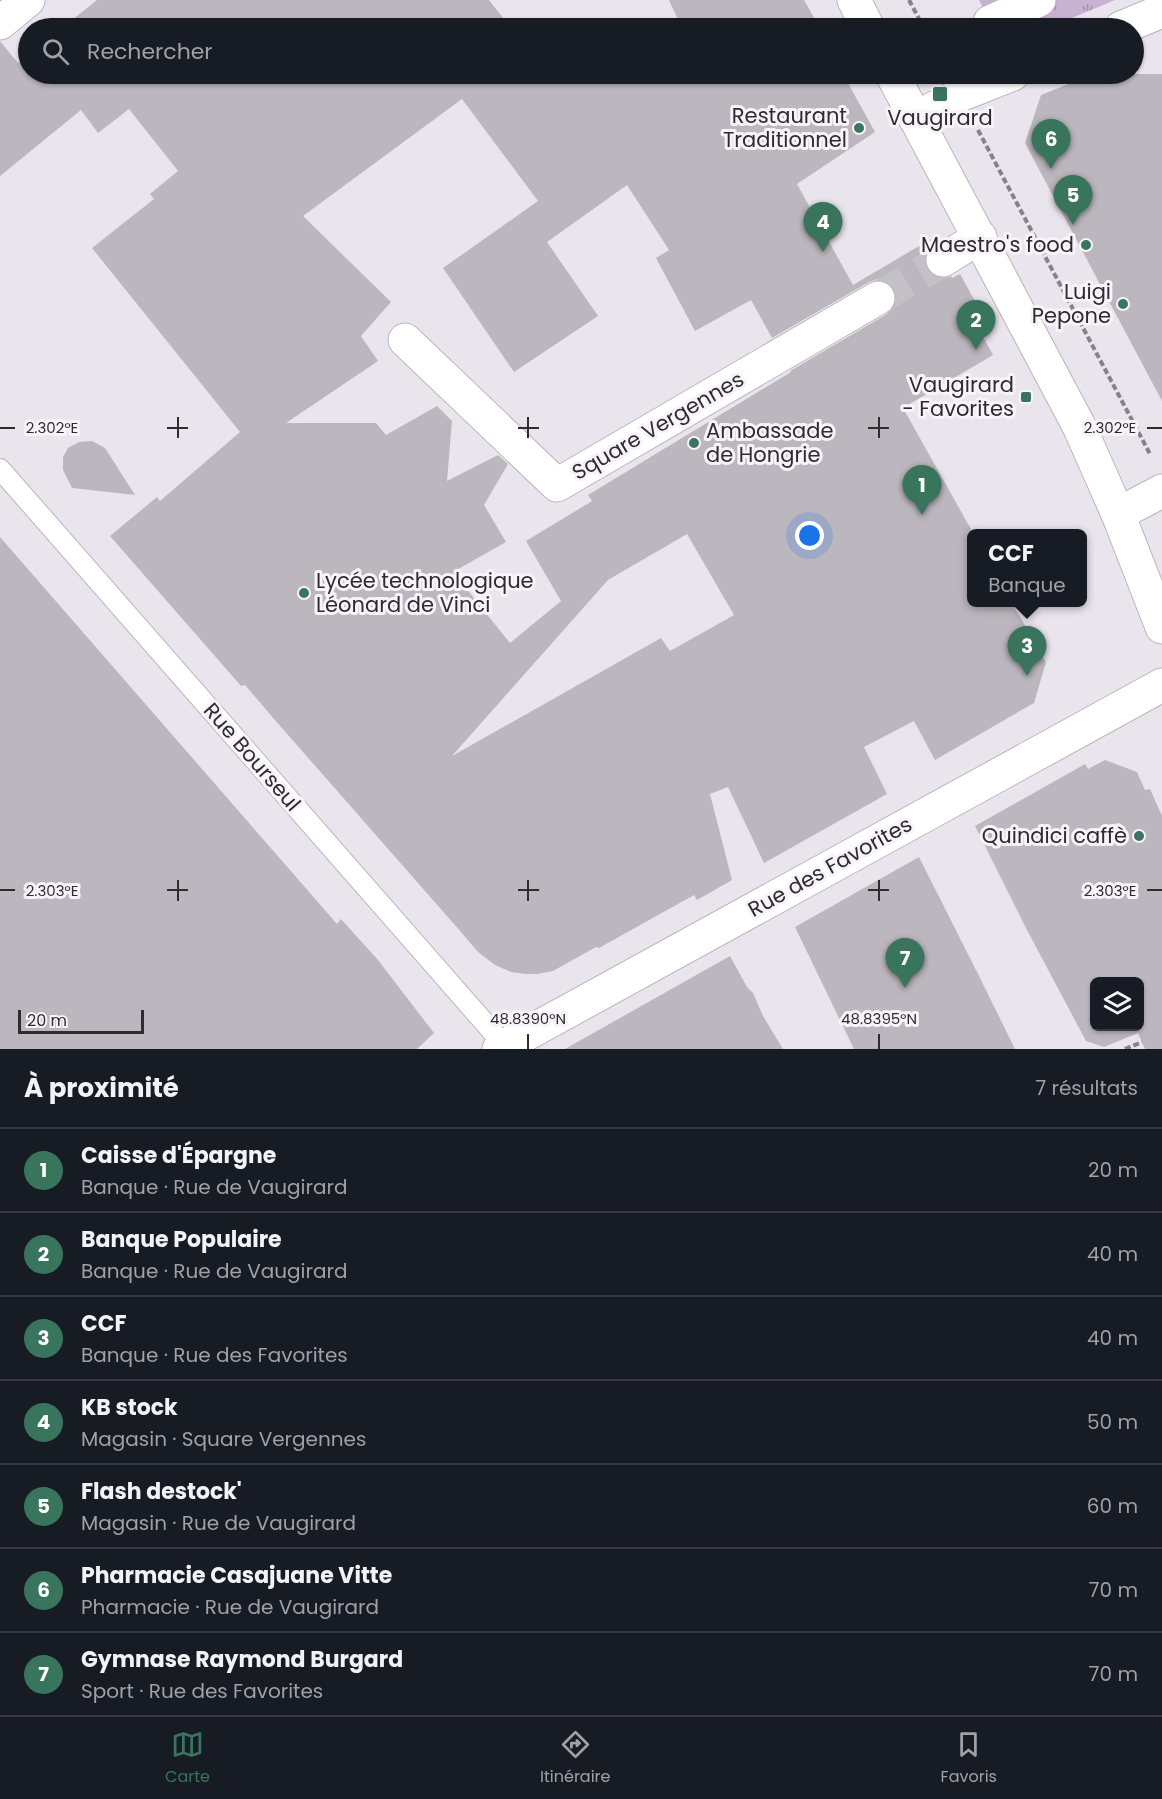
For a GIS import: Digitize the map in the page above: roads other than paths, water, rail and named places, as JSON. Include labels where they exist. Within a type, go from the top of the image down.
[{"type":"street","points":[[0,23],[28,0]]},
{"type":"street","points":[[854,0],[863,18]]},
{"type":"street","points":[[999,18],[1038,0]]},
{"type":"street","points":[[1144,18],[1162,11]]},
{"type":"street","points":[[897,84],[1079,426],[1118,514],[1162,627]]},
{"type":"street","points":[[915,118],[988,84]]},
{"type":"street","points":[[943,260],[980,237]]},
{"type":"street","name":"Square Vergennes","points":[[405,340],[557,485],[878,298]]},
{"type":"street","points":[[1118,514],[1162,491]]},
{"type":"street","name":"Rue des Favorites","points":[[502,1047],[1162,686]]},
{"type":"lane","name":"Rue Bourseul","points":[[0,469],[502,1047]]},
{"type":"tunnel","points":[[878,298],[943,260]]},
{"type":"place","name":"Vaugirard","points":[[940,94]]},
{"type":"place","name":"Restaurant Traditionnel","points":[[859,128]]},
{"type":"place","name":"Pharmacie Casajuane Vitte","points":[[1051,169]]},
{"type":"place","name":"Flash destock'","points":[[1073,225]]},
{"type":"place","name":"Maestro's food","points":[[1086,245]]},
{"type":"place","name":"KB stock","points":[[823,252]]},
{"type":"place","name":"Luigi Pepone","points":[[1123,304]]},
{"type":"place","name":"Banque Populaire","points":[[976,350]]},
{"type":"place","name":"Vaugirard - Favorites","points":[[1026,397]]},
{"type":"place","name":"Ambassade de Hongrie","points":[[694,443]]},
{"type":"place","name":"Caisse d'Épargne","points":[[922,515]]},
{"type":"place","name":"Lycée technologique Léonard de Vinci","points":[[304,593]]},
{"type":"place","name":"CCF","points":[[1027,676]]},
{"type":"place","name":"Quindici caffè","points":[[1139,836]]},
{"type":"place","name":"Gymnase Raymond Burgard","points":[[905,988]]}]
